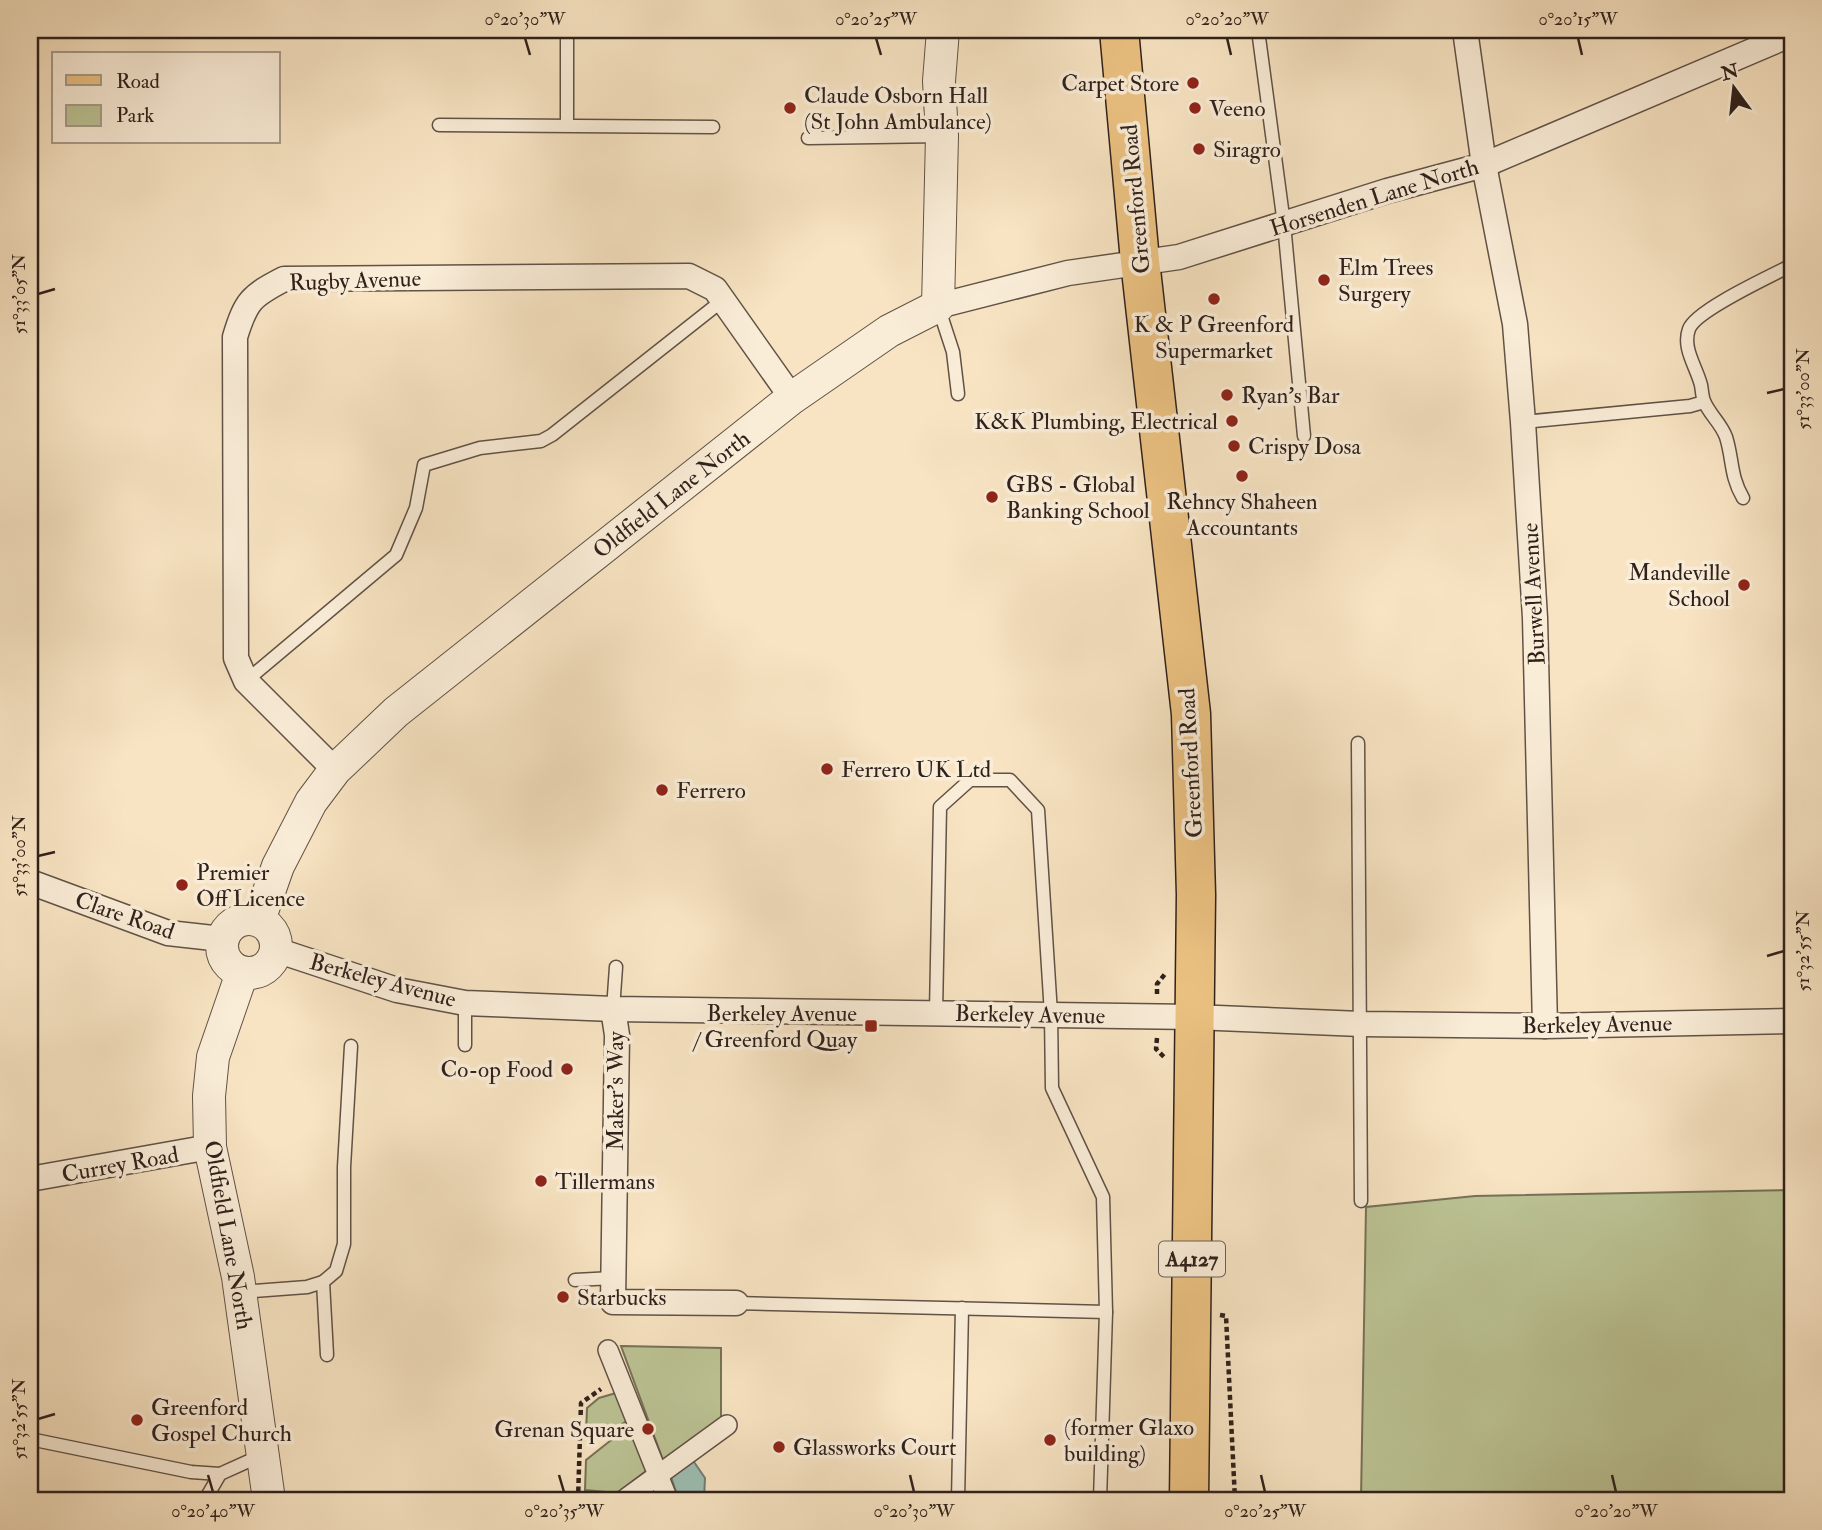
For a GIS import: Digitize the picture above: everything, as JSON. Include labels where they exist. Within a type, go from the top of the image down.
[{"type":"main road","name":"Greenford Road","points":[[1119,30],[1140,261],[1191,714],[1195,895],[1189,1500]]},
{"type":"street","points":[[938,306],[942,136],[939,81],[943,30]]},
{"type":"street","name":"Burwell Avenue","points":[[1465,30],[1484,165],[1515,324],[1523,422],[1535,618],[1545,1026]]},
{"type":"street","name":"Horsenden Lane North","points":[[938,306],[1068,273],[1179,257],[1387,191],[1484,165],[1792,34]]},
{"type":"street","name":"Rugby Avenue","points":[[335,770],[246,681],[236,658],[235,337],[243,311],[258,293],[284,279],[689,276],[715,289],[792,398]]},
{"type":"street","name":"Oldfield Lane North","points":[[259,920],[278,866],[311,802],[335,770],[406,704],[792,398],[889,331],[938,306]]},
{"type":"street","name":"Clare Road","points":[[30,882],[168,933],[222,939]]},
{"type":"street","points":[[251,918],[259,920],[272,931],[276,939],[276,950],[265,968],[242,973],[227,962],[222,953],[222,939],[233,923],[251,918]]},
{"type":"street","name":"Berkeley Avenue","points":[[276,950],[397,989],[456,1002],[613,1009],[1051,1014],[1361,1024],[1545,1026],[1792,1021]]},
{"type":"street","name":"Oldfield Lane North","points":[[242,973],[213,1057],[209,1096],[210,1147],[240,1292],[270,1500]]},
{"type":"street","name":"Maker's Way","points":[[613,1009],[617,1035],[613,1302],[736,1303]]},
{"type":"street","name":"Currey Road","points":[[30,1179],[210,1147]]},
{"type":"street","points":[[608,1350],[668,1500]]},
{"type":"street","points":[[624,1500],[727,1425]]},
{"type":"lane","points":[[567,30],[567,125]]},
{"type":"lane","points":[[1258,30],[1284,224],[1304,436]]},
{"type":"lane","points":[[439,125],[713,127]]},
{"type":"lane","points":[[808,138],[942,136]]},
{"type":"lane","points":[[1743,498],[1735,484],[1726,438],[1704,401],[1701,384],[1687,347],[1688,330],[1695,318],[1792,264]]},
{"type":"lane","points":[[246,681],[396,555],[416,508],[424,465],[480,448],[541,441],[552,435],[723,300]]},
{"type":"lane","points":[[938,306],[953,352],[958,394]]},
{"type":"lane","points":[[1523,422],[1690,405],[1704,401]]},
{"type":"lane","points":[[1358,743],[1361,1201]]},
{"type":"lane","points":[[936,1012],[940,807],[970,780],[1010,780],[1038,810],[1051,1014],[1052,1088],[1103,1197],[1106,1312],[1100,1500]]},
{"type":"lane","points":[[613,1009],[616,967]]},
{"type":"lane","points":[[456,1002],[465,1045]]},
{"type":"lane","points":[[240,1292],[307,1287],[323,1282],[336,1271],[344,1244],[344,1167],[351,1046]]},
{"type":"lane","points":[[575,1280],[614,1278]]},
{"type":"lane","points":[[323,1282],[327,1355]]},
{"type":"lane","points":[[736,1303],[1106,1312]]},
{"type":"lane","points":[[958,1500],[961,1308]]},
{"type":"lane","points":[[30,1439],[191,1472],[220,1474],[263,1455]]},
{"type":"lane","points":[[205,1500],[220,1474]]},
{"type":"path","points":[[1191,1313],[1226,1316],[1235,1500]]},
{"type":"path","points":[[578,1500],[581,1403],[603,1387]]},
{"type":"green space","points":[[1792,1190],[1792,1500],[1361,1500],[1366,1207],[1475,1196]]},
{"type":"green space","points":[[621,1346],[721,1348],[721,1421],[663,1460]]},
{"type":"green space","points":[[616,1393],[628,1420],[607,1434],[586,1434],[587,1408],[599,1398]]},
{"type":"green space","points":[[615,1437],[633,1437],[646,1471],[617,1493],[585,1490],[586,1460]]},
{"type":"water","points":[[692,1459],[705,1478],[704,1500],[679,1500],[670,1474]]},
{"type":"place","name":"Carpet Store","points":[[1193,83]]},
{"type":"place","name":"Claude Osborn Hall (St John Ambulance)","points":[[790,108]]},
{"type":"place","name":"Veeno","points":[[1195,108]]},
{"type":"place","name":"Siragro","points":[[1199,149]]},
{"type":"place","name":"Elm Trees Surgery","points":[[1324,280]]},
{"type":"place","name":"K & P Greenford Supermarket","points":[[1214,299]]},
{"type":"place","name":"Ryan's Bar","points":[[1227,395]]},
{"type":"place","name":"K&K Plumbing, Electrical","points":[[1232,421]]},
{"type":"place","name":"Crispy Dosa","points":[[1234,446]]},
{"type":"place","name":"Rehncy Shaheen Accountants","points":[[1242,476]]},
{"type":"place","name":"GBS - Global Banking School","points":[[992,497]]},
{"type":"place","name":"Mandeville School","points":[[1744,585]]},
{"type":"place","name":"Ferrero UK Ltd","points":[[827,769]]},
{"type":"place","name":"Ferrero","points":[[662,790]]},
{"type":"place","name":"Premier Off Licence","points":[[182,885]]},
{"type":"place","name":"Berkeley Avenue / Greenford Quay","points":[[871,1026]]},
{"type":"place","name":"Co-op Food","points":[[567,1069]]},
{"type":"place","name":"Tillermans","points":[[541,1181]]},
{"type":"place","name":"Starbucks","points":[[563,1297]]},
{"type":"place","name":"Greenford Gospel Church","points":[[137,1420]]},
{"type":"place","name":"Grenan Square","points":[[648,1429]]},
{"type":"place","name":"(former Glaxo building)","points":[[1050,1440]]},
{"type":"place","name":"Glassworks Court","points":[[779,1447]]}]
